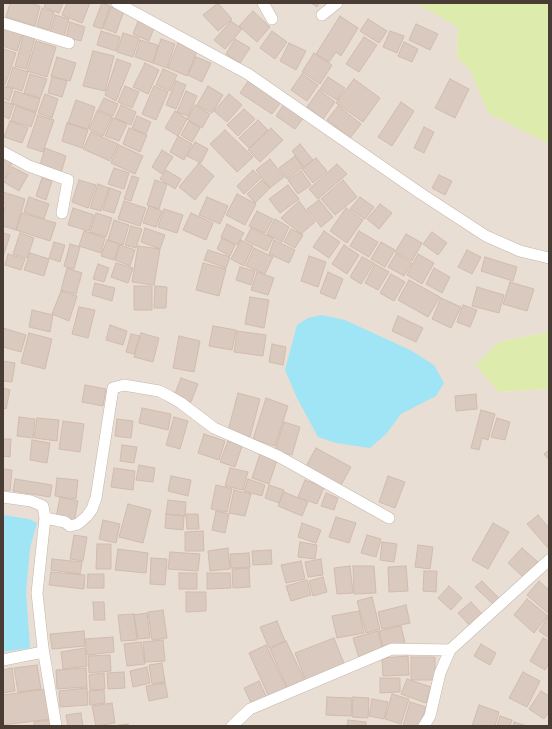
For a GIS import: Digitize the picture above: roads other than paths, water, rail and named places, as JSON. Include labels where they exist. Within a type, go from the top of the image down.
[{"type":"street","points":[[117,3],[248,74],[420,193],[486,236],[520,251],[549,258]]},
{"type":"street","points":[[263,3],[272,19]]},
{"type":"street","points":[[322,15],[337,3]]},
{"type":"street","points":[[3,23],[69,42]]},
{"type":"street","points":[[3,152],[29,166],[68,180],[62,213]]},
{"type":"street","points":[[44,518],[65,522],[70,526],[78,524],[92,509],[96,498],[113,388],[124,385],[159,391],[169,396],[181,403],[214,428],[278,456],[389,518]]},
{"type":"street","points":[[3,497],[31,501],[43,506],[44,518],[37,592],[43,652],[56,726]]},
{"type":"street","points":[[424,726],[430,716],[440,673],[450,650],[549,560]]},
{"type":"street","points":[[232,726],[250,709],[392,649],[450,650]]},
{"type":"street","points":[[3,660],[43,652]]},
{"type":"water","points":[[322,315],[345,320],[410,350],[434,365],[444,383],[436,396],[401,414],[386,434],[370,448],[336,443],[318,437],[297,398],[285,370],[297,325],[308,318]]},
{"type":"water","points":[[3,515],[29,519],[37,523],[30,548],[26,592],[30,648],[3,652]]}]
